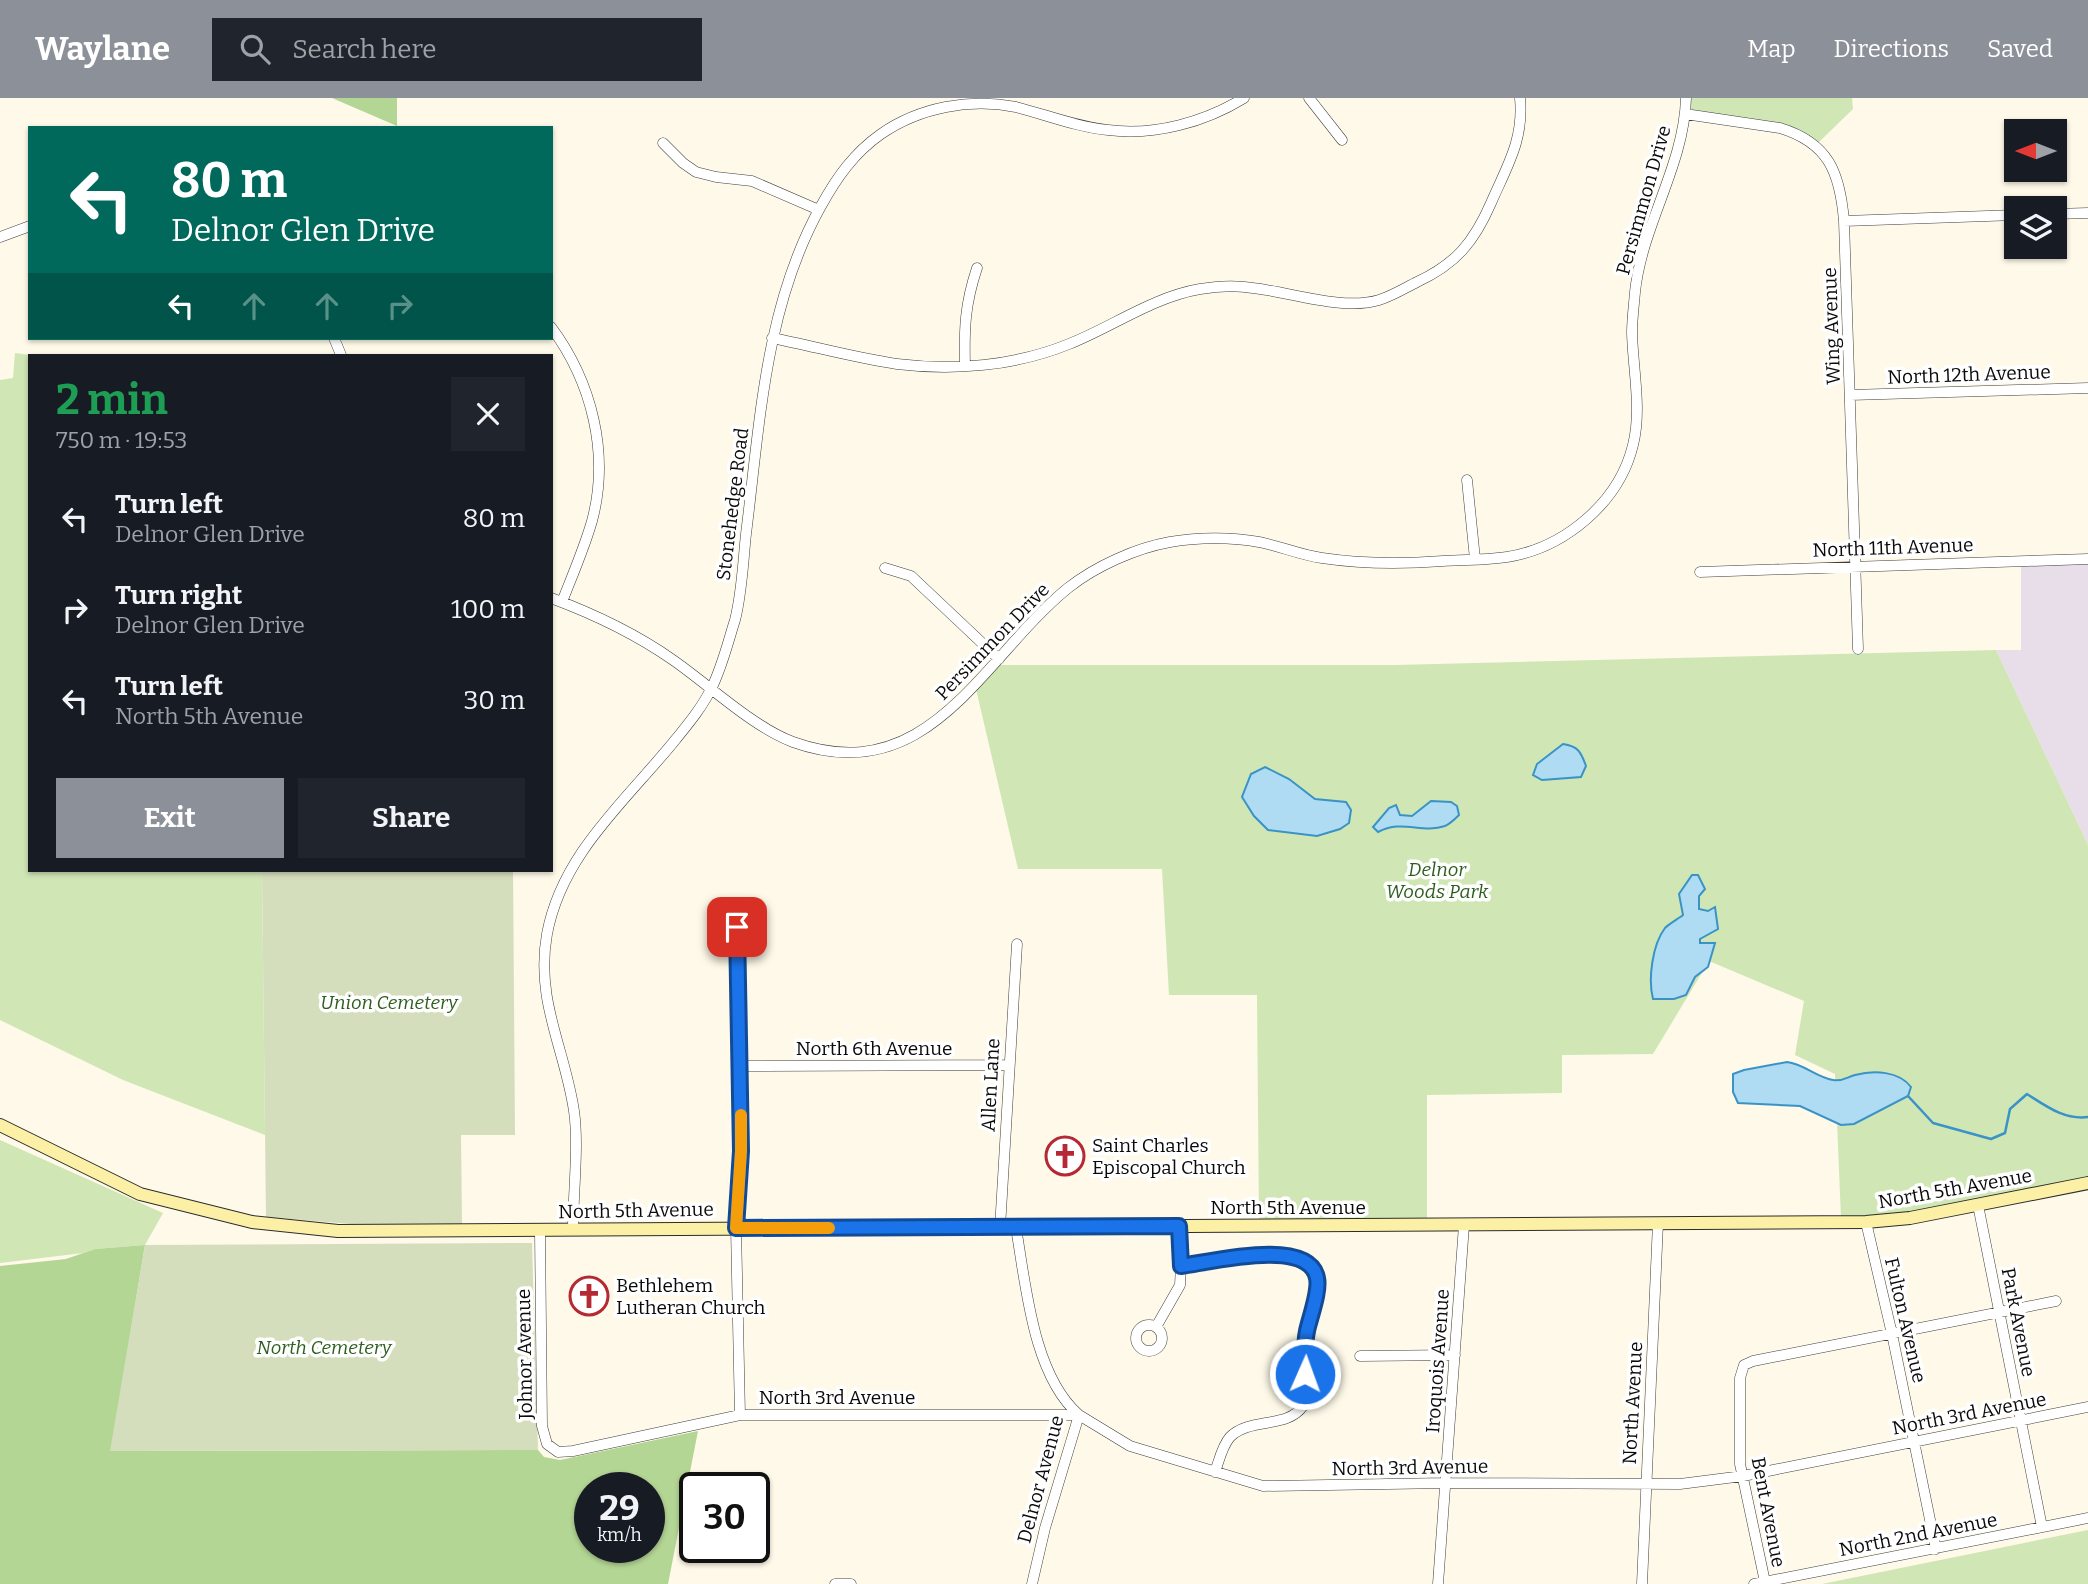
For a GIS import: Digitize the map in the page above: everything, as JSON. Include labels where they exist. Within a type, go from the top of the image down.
[{"type":"main road","name":"North 5th Avenue","points":[[0,1125],[140,1194],[252,1223],[338,1231],[1866,1222],[1910,1218],[2088,1182]]},
{"type":"street","points":[[923,98],[927,110]]},
{"type":"street","name":"Stonehedge Road","points":[[573,1230],[575,1117],[569,1081],[545,1000],[543,971],[546,936],[562,885],[594,834],[667,750],[712,688],[736,615],[772,338],[792,267],[838,176],[859,151],[882,133],[927,110],[954,104],[997,104],[1093,128],[1134,131],[1201,119],[1244,98]]},
{"type":"street","points":[[1309,98],[1342,140]]},
{"type":"street","points":[[772,338],[896,363],[965,366],[993,364],[1046,352],[1179,294],[1201,289],[1252,287],[1313,299],[1377,301],[1437,273],[1471,242],[1482,224],[1517,145],[1521,121],[1520,98]]},
{"type":"street","name":"Persimmon Drive","points":[[556,600],[594,615],[644,641],[777,735],[794,742],[840,752],[866,751],[890,747],[934,723],[1041,613],[1084,577],[1136,551],[1171,541],[1218,539],[1256,541],[1317,557],[1366,563],[1475,559],[1537,550],[1563,537],[1598,507],[1623,473],[1633,444],[1637,410],[1632,332],[1635,290],[1644,244],[1677,152],[1686,98]]},
{"type":"street","name":"Wing Avenue","points":[[1685,114],[1780,128],[1809,140],[1832,164],[1843,200],[1858,649]]},
{"type":"street","points":[[663,143],[682,163],[696,172],[752,181],[819,209]]},
{"type":"street","points":[[2067,214],[2088,213]]},
{"type":"street","points":[[1844,221],[2004,215]]},
{"type":"street","points":[[0,237],[28,227]]},
{"type":"street","points":[[965,366],[964,323],[969,292],[977,268]]},
{"type":"street","points":[[553,330],[580,376],[598,439],[597,486],[592,522],[556,600]]},
{"type":"street","name":"North 12th Avenue","points":[[1850,395],[2088,388]]},
{"type":"street","points":[[1467,480],[1475,559]]},
{"type":"street","name":"North 11th Avenue","points":[[1700,572],[2088,559]]},
{"type":"street","points":[[885,568],[911,576],[999,659]]},
{"type":"street","points":[[737,927],[741,1151],[736,1228],[740,1415]]},
{"type":"street","name":"Allen Lane","points":[[1000,1228],[1017,944]]},
{"type":"street","name":"North 6th Avenue","points":[[740,1066],[1009,1065]]},
{"type":"street","name":"Park Avenue","points":[[1978,1205],[2042,1527]]},
{"type":"street","name":"Fulton Avenue","points":[[1866,1222],[1936,1549]]},
{"type":"street","name":"North Avenue","points":[[1642,1584],[1658,1223]]},
{"type":"street","name":"Iroquois Avenue","points":[[1438,1584],[1464,1225]]},
{"type":"street","points":[[1156,1327],[1180,1285],[1179,1226]]},
{"type":"street","name":"Delnor Avenue","points":[[1016,1228],[1035,1338],[1065,1402],[1079,1415],[1045,1528],[1032,1584]]},
{"type":"street","name":"Johnor Avenue","points":[[540,1231],[542,1426],[543,1436],[552,1449],[558,1452],[573,1451],[740,1415]]},
{"type":"street","points":[[1181,1266],[1256,1254],[1274,1254],[1300,1260],[1314,1271],[1317,1278],[1304,1353],[1306,1399],[1303,1406],[1292,1416],[1245,1427],[1237,1432],[1225,1444],[1215,1472]]},
{"type":"street","points":[[1892,1334],[2056,1301]]},
{"type":"street","name":"Bent Avenue","points":[[1759,1583],[1740,1451],[1740,1378],[1744,1365],[1892,1334]]},
{"type":"street","points":[[1360,1356],[1455,1355]]},
{"type":"street","name":"North 3rd Avenue","points":[[740,1415],[1079,1415],[1125,1444],[1263,1486],[1446,1483],[1680,1485],[1743,1476],[2088,1407]]},
{"type":"street","name":"North 2nd Avenue","points":[[1759,1583],[2088,1518]]},
{"type":"street","points":[[835,1584],[851,1584]]},
{"type":"shaded area","points":[[2088,562],[2088,845],[1996,650],[2021,650],[2021,564]]},
{"type":"green space","points":[[332,98],[397,98],[397,126]]},
{"type":"green space","points":[[1687,98],[1852,98],[1853,109],[1818,143],[1801,131],[1690,112]]},
{"type":"green space","points":[[15,353],[28,355],[28,872],[262,872],[265,1135],[123,1080],[0,1020],[0,380],[13,378]]},
{"type":"green space","name":"Delnor Woods Park","points":[[1996,650],[2088,845],[2088,1179],[1910,1215],[1841,1218],[1835,1074],[1795,1055],[1804,1001],[1709,961],[1653,1054],[1562,1055],[1562,1093],[1427,1095],[1427,1220],[1259,1220],[1257,995],[1169,995],[1162,869],[1018,869],[976,689],[997,665],[1395,665]]},
{"type":"green space","name":"Union Cemetery","points":[[262,872],[513,872],[515,1135],[461,1135],[462,1224],[351,1224],[266,1217]]},
{"type":"green space","points":[[0,1140],[163,1213],[145,1245],[95,1249],[83,1253],[0,1263]]},
{"type":"green space","name":"North Cemetery","points":[[532,1243],[538,1450],[110,1451],[145,1245]]},
{"type":"green space","points":[[145,1245],[111,1451],[538,1450],[544,1457],[560,1460],[698,1431],[690,1472],[679,1472],[679,1528],[668,1584],[0,1584],[0,1266],[66,1259],[95,1249]]},
{"type":"green space","points":[[2088,1530],[2088,1584],[1822,1584]]},
{"type":"water","points":[[1563,744],[1576,748],[1582,757],[1586,766],[1581,777],[1542,780],[1533,775],[1537,764]]},
{"type":"water","points":[[1265,767],[1289,779],[1315,799],[1346,802],[1351,810],[1349,823],[1340,829],[1317,836],[1268,830],[1254,816],[1242,797],[1251,774]]},
{"type":"water","points":[[1431,801],[1451,802],[1457,806],[1459,815],[1447,825],[1437,828],[1404,826],[1378,832],[1373,827],[1389,808],[1396,805],[1400,815],[1412,816]]},
{"type":"water","points":[[1692,875],[1698,875],[1705,889],[1699,896],[1699,909],[1708,911],[1715,907],[1718,929],[1700,939],[1700,943],[1715,943],[1708,967],[1695,977],[1686,995],[1674,999],[1653,999],[1651,973],[1654,953],[1665,928],[1683,915],[1679,894]]},
{"type":"water","points":[[1787,1062],[1836,1080],[1862,1073],[1886,1073],[1900,1078],[1911,1087],[1908,1096],[1854,1124],[1841,1125],[1800,1106],[1738,1103],[1733,1092],[1733,1074]]},
{"type":"waterway","points":[[1908,1096],[1933,1123],[1991,1139],[2005,1133],[2010,1109],[2027,1094],[2063,1114],[2088,1117]]},
{"type":"slow traffic","points":[[741,1115],[736,1228],[829,1228]]},
{"type":"place","name":"Saint Charles Episcopal Church","points":[[1065,1156]]},
{"type":"place","name":"Bethlehem Lutheran Church","points":[[589,1296]]},
{"type":"route","points":[[737,927],[741,1151],[736,1228],[1179,1226],[1181,1266],[1256,1254],[1274,1254],[1300,1260],[1310,1266],[1317,1278],[1317,1287],[1304,1353],[1305,1374]]}]
